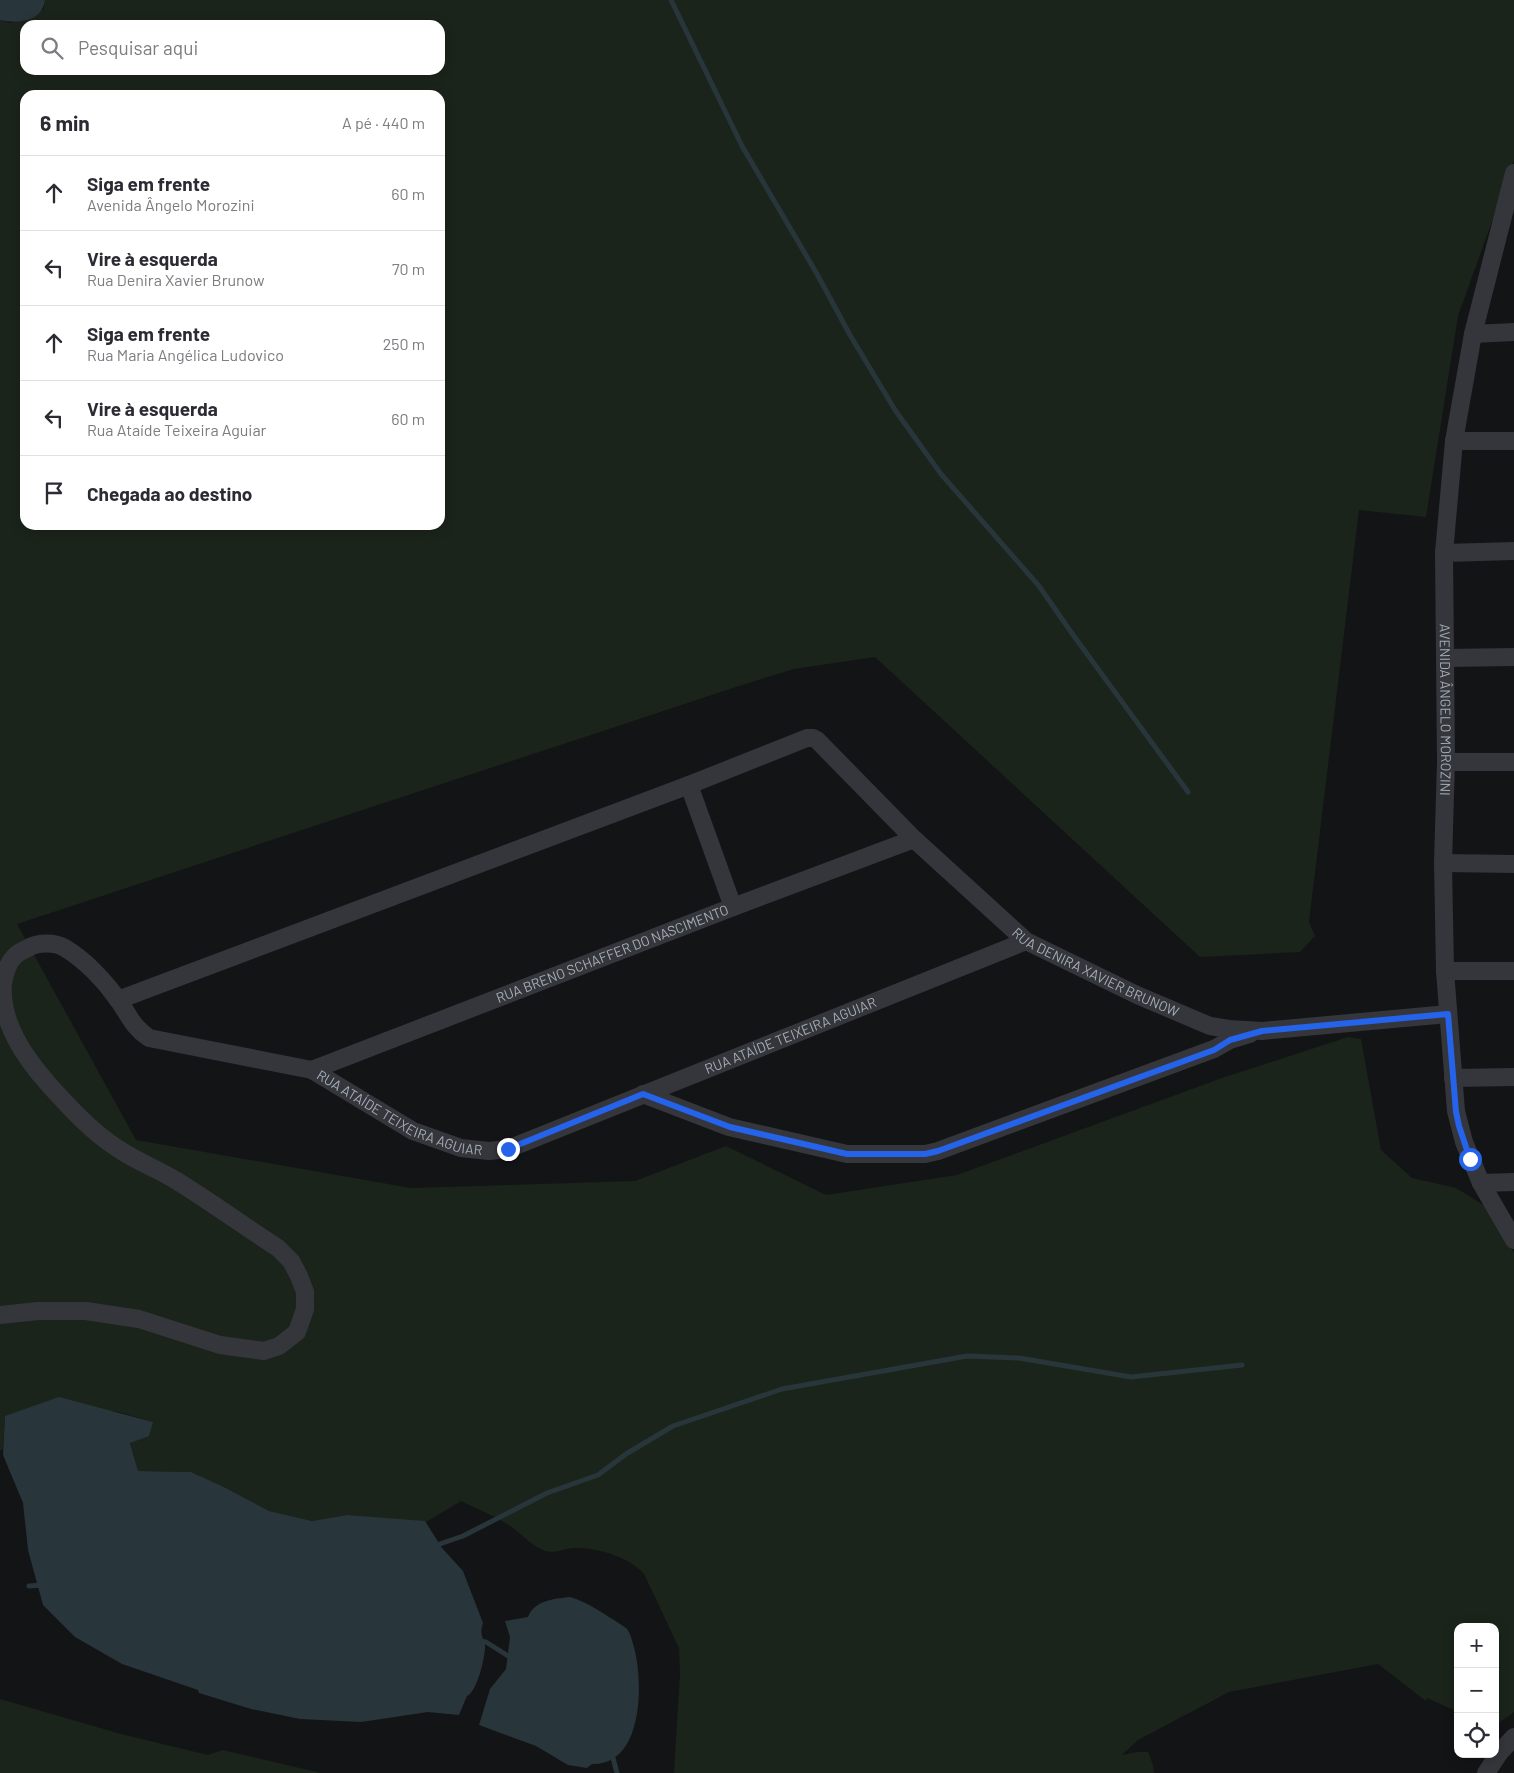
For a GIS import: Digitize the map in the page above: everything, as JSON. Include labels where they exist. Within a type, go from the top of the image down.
[{"type":"street","name":"AVENIDA ÂNGELO MOROZINI","points":[[1514,173],[1508,223],[1473,334],[1454,441],[1444,553],[1446,762],[1443,863],[1445,971],[1452,1078],[1459,1126],[1480,1183],[1514,1240]]},
{"type":"street","points":[[1473,334],[1514,332]]},
{"type":"street","points":[[1454,441],[1514,441]]},
{"type":"street","points":[[1444,553],[1514,551]]},
{"type":"street","points":[[1444,658],[1514,657]]},
{"type":"street","name":"RUA DENIRA XAVIER BRUNOW","points":[[689,785],[807,738],[813,738],[914,839],[1026,941],[1137,995],[1210,1026],[1229,1029],[1262,1031],[1448,1014]]},
{"type":"street","points":[[1446,762],[1514,762]]},
{"type":"street","points":[[118,1000],[689,785],[733,907]]},
{"type":"street","name":"RUA BRENO SCHAFFER DO NASCIMENTO","points":[[312,1070],[914,839]]},
{"type":"street","points":[[1443,863],[1514,864]]},
{"type":"street","name":"RUA ATAÍDE TEIXEIRA AGUIAR","points":[[0,1315],[38,1311],[86,1311],[139,1319],[220,1345],[264,1351],[279,1346],[297,1332],[306,1309],[305,1292],[299,1276],[291,1261],[278,1248],[201,1196],[116,1148],[80,1116],[25,1056],[8,1023],[2,1001],[5,972],[15,956],[32,945],[46,943],[62,946],[86,963],[118,1000],[130,1021],[150,1038],[312,1070],[413,1131],[461,1148],[489,1152],[508,1149],[1026,941]]},
{"type":"street","points":[[1445,971],[1514,971]]},
{"type":"street","points":[[643,1094],[730,1127],[847,1154],[925,1154],[938,1151],[1214,1050],[1230,1040],[1262,1031]]},
{"type":"street","points":[[1452,1078],[1514,1077]]},
{"type":"street","points":[[1480,1183],[1514,1182]]},
{"type":"street","points":[[1486,1773],[1500,1752],[1514,1737]]},
{"type":"shaded area","points":[[0,0],[45,0],[39,13],[28,20],[14,22],[0,20]]},
{"type":"shaded area","points":[[45,0],[1514,0],[1514,160],[1458,316],[1426,517],[1359,510],[1309,922],[1315,936],[1300,952],[1200,957],[875,657],[794,669],[742,685],[17,924],[136,1140],[411,1188],[635,1181],[726,1146],[826,1195],[957,1175],[1222,1078],[1348,1037],[1361,1039],[1381,1150],[1412,1178],[1456,1188],[1490,1209],[1514,1253],[1514,1712],[1499,1723],[1499,1623],[1454,1623],[1454,1710],[1427,1698],[1426,1701],[1378,1664],[1229,1692],[1138,1740],[1122,1755],[1148,1752],[1154,1773],[674,1773],[680,1673],[679,1648],[644,1574],[622,1558],[602,1551],[583,1548],[571,1548],[554,1552],[545,1551],[504,1522],[461,1501],[426,1522],[347,1515],[312,1521],[269,1511],[191,1472],[138,1471],[130,1442],[153,1422],[119,1412],[105,1410],[5,1416],[3,1449],[0,1451],[0,20],[11,23],[44,9]]},
{"type":"shaded area","points":[[59,1397],[153,1422],[149,1436],[130,1443],[138,1471],[191,1472],[269,1511],[312,1521],[347,1515],[425,1521],[442,1548],[463,1571],[483,1623],[481,1632],[485,1649],[482,1668],[474,1689],[467,1696],[459,1715],[428,1712],[361,1722],[300,1719],[251,1709],[199,1693],[198,1690],[122,1664],[75,1637],[43,1605],[28,1550],[23,1503],[3,1455],[5,1416]]},
{"type":"shaded area","points":[[570,1597],[593,1607],[627,1629],[633,1642],[638,1666],[639,1683],[636,1721],[630,1738],[621,1752],[609,1761],[592,1764],[587,1768],[568,1765],[536,1746],[479,1725],[490,1689],[506,1669],[510,1637],[505,1621],[528,1617],[535,1607],[545,1601]]},
{"type":"shaded area","points":[[0,1699],[121,1734],[208,1755],[223,1750],[321,1773],[0,1773]]},
{"type":"waterway","points":[[671,0],[742,146],[895,410],[941,474],[1039,586],[1188,792]]},
{"type":"waterway","points":[[434,1546],[463,1536],[547,1493],[598,1475],[626,1454],[673,1426],[782,1389],[967,1356],[1019,1358],[1131,1377],[1242,1365]]},
{"type":"waterway","points":[[29,1586],[44,1585]]},
{"type":"waterway","points":[[479,1641],[486,1642],[513,1659]]},
{"type":"waterway","points":[[609,1753],[613,1758],[617,1773]]},
{"type":"route","points":[[508,1149],[643,1094],[730,1127],[847,1154],[925,1154],[938,1151],[1214,1050],[1230,1040],[1262,1031],[1448,1014],[1456,1112],[1470,1159]]}]
